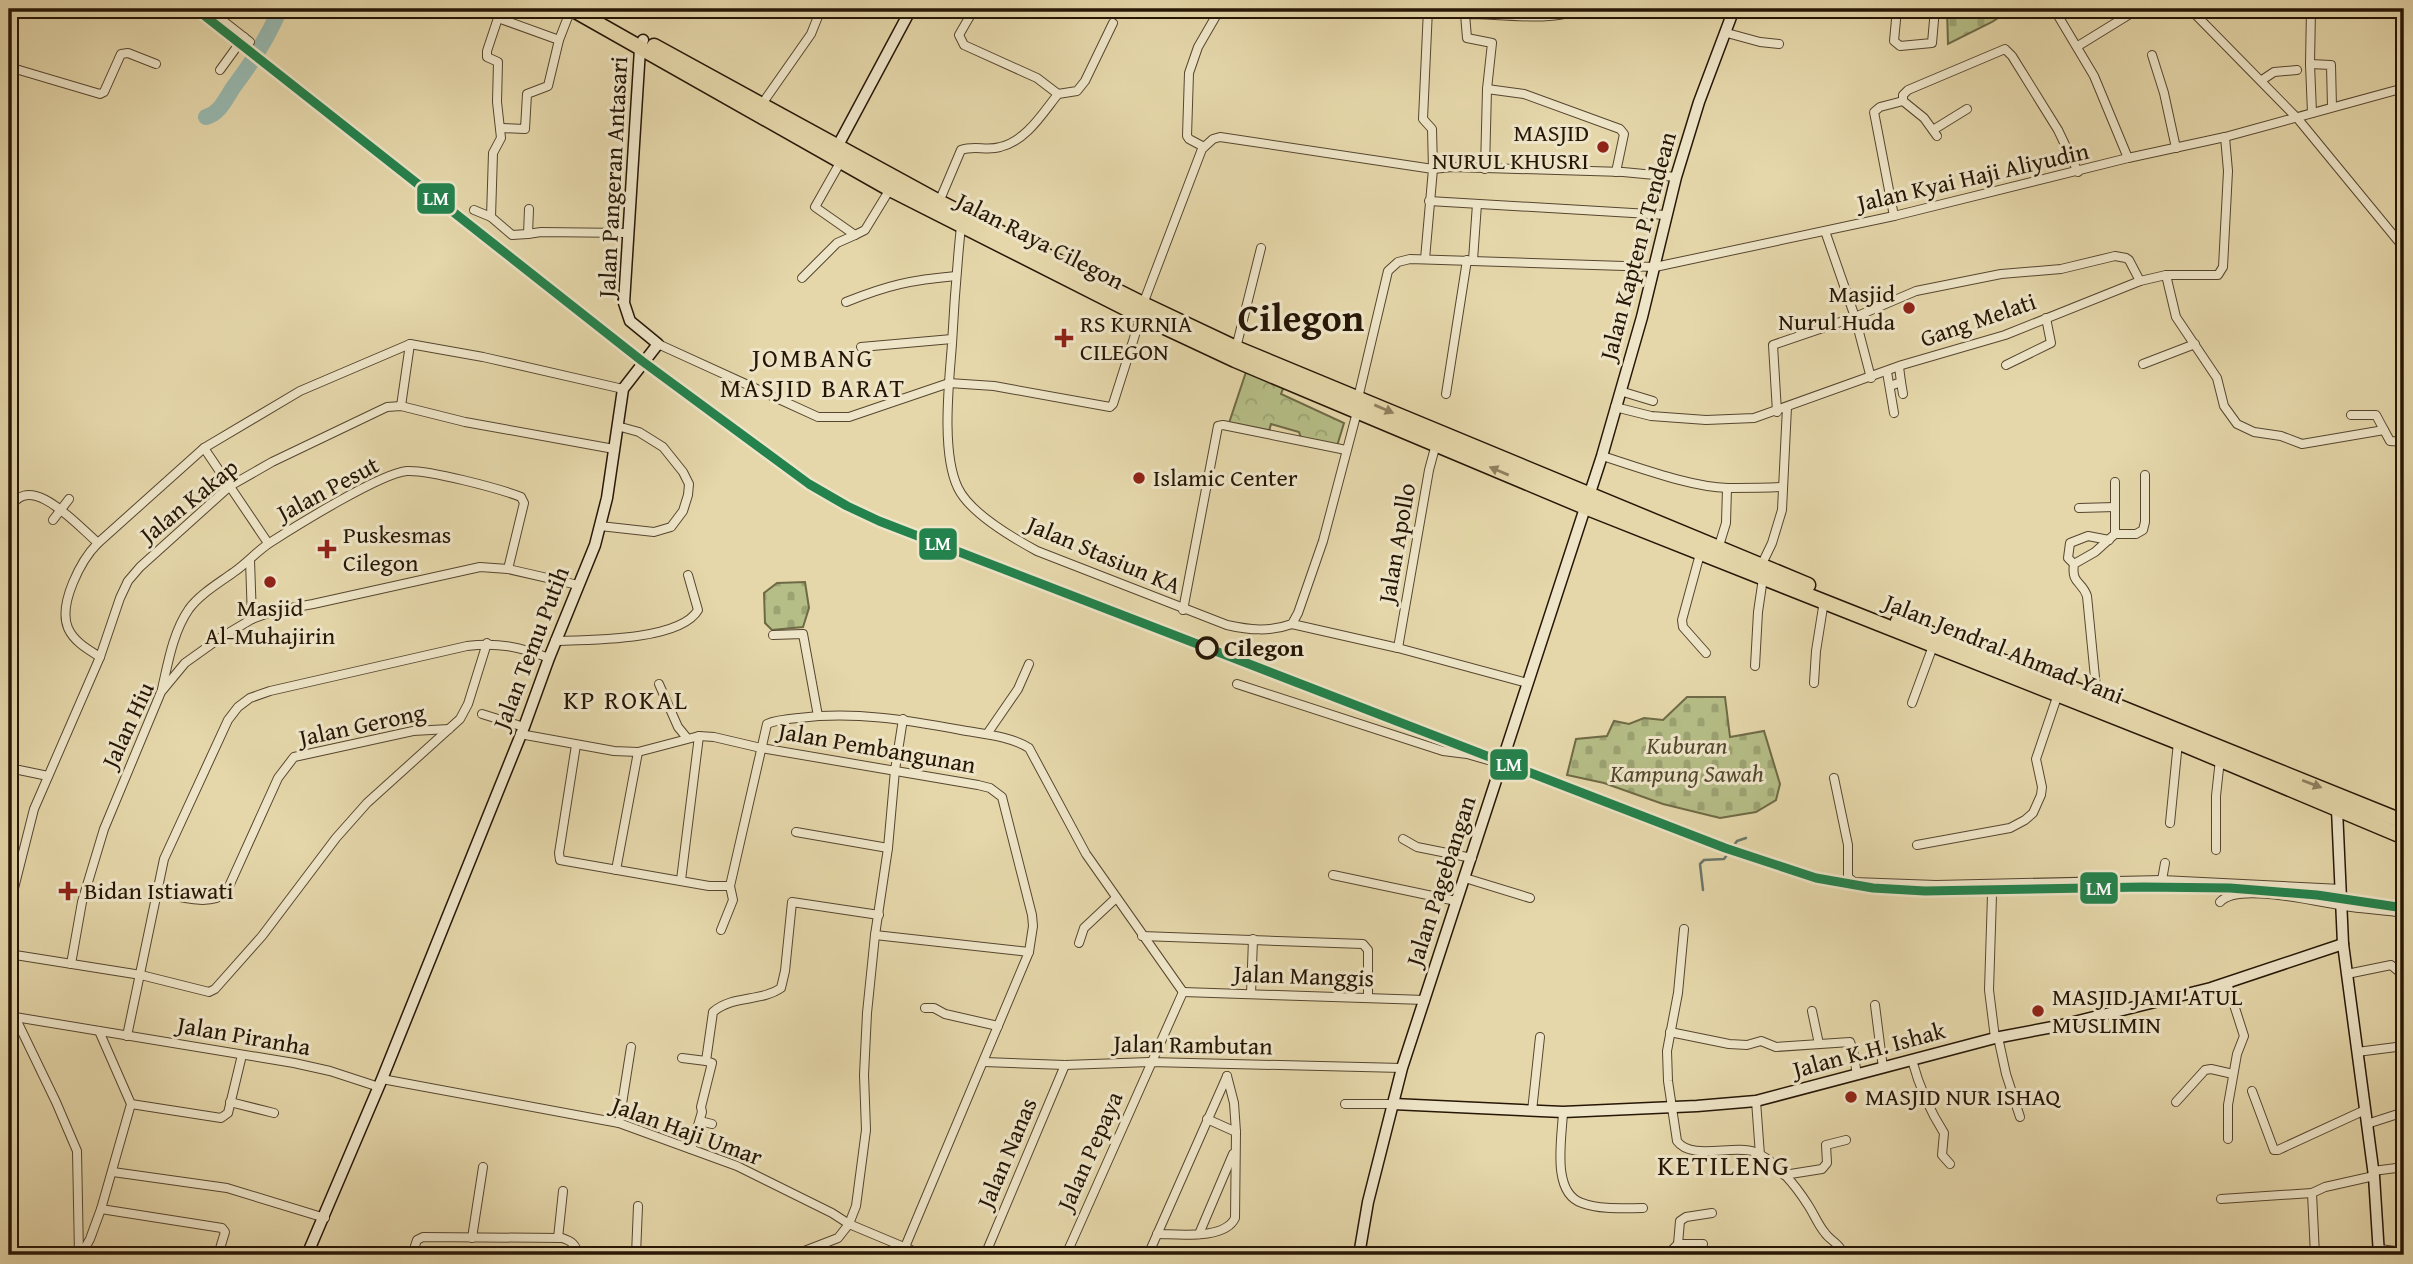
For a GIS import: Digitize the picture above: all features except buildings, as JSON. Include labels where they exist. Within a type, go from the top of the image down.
[{"type":"highway","name":"Jalan Raya Cilegon","points":[[572,9],[762,104],[890,189],[961,226],[1142,310],[1236,348],[1296,379],[1587,501]]},
{"type":"highway","name":"Jalan Raya Cilegon","points":[[590,9],[642,45],[836,155],[939,202],[1235,360],[1296,379]]},
{"type":"highway","name":"Jalan Raya Cilegon","points":[[1357,405],[1436,444],[1587,501]]},
{"type":"highway","name":"Jalan Jendral Ahmad Yani","points":[[1587,501],[1718,549],[1824,601],[2220,759],[2340,803],[2404,822]]},
{"type":"highway","name":"Jalan Jendral Ahmad Yani","points":[[1587,501],[1700,554],[1762,572],[2097,698],[2340,803],[2404,837]]},
{"type":"street","points":[[208,9],[247,39],[220,70]]},
{"type":"street","points":[[501,128],[525,128],[527,93],[548,86],[559,40],[572,9]]},
{"type":"street","points":[[762,104],[810,34],[821,9]]},
{"type":"street","points":[[855,234],[815,207],[836,155],[911,9]]},
{"type":"street","points":[[974,9],[959,35],[964,45],[1037,78],[1058,94],[1066,95],[1077,91],[1085,81],[1113,23]]},
{"type":"street","points":[[1204,146],[1187,136],[1189,73],[1198,47],[1220,9]]},
{"type":"street","points":[[1425,258],[1433,169],[1432,127],[1423,119],[1428,9]]},
{"type":"street","points":[[1485,169],[1487,89],[1492,43],[1467,38],[1465,14],[1520,16],[1567,13],[1576,9]]},
{"type":"street","name":"Jalan Kapten P.Tendean","points":[[1587,501],[1655,267],[1676,177],[1699,102],[1734,9]]},
{"type":"street","points":[[1896,9],[1894,41],[1900,46],[1932,43],[1935,9]]},
{"type":"street","points":[[2054,9],[2078,46],[2102,93],[2128,158]]},
{"type":"street","points":[[2078,46],[2138,9]]},
{"type":"street","points":[[2191,9],[2298,119],[2404,248]]},
{"type":"street","points":[[2311,9],[2312,113]]},
{"type":"street","points":[[491,217],[494,153],[501,138],[501,128],[497,102],[498,62],[488,57],[487,53],[497,19],[507,19],[559,40]]},
{"type":"street","points":[[1727,33],[1779,44]]},
{"type":"street","name":"Jalan Pangeran Antasari","points":[[642,45],[624,303],[630,321],[658,344]]},
{"type":"street","points":[[1903,101],[1903,95],[1908,90],[2005,48],[2057,130],[2078,172]]},
{"type":"street","points":[[9,67],[100,94],[104,92],[121,54],[128,53],[156,64]]},
{"type":"street","points":[[2152,55],[2164,93],[2176,148]]},
{"type":"street","points":[[2310,64],[2331,65],[2332,107]]},
{"type":"street","points":[[2262,80],[2274,72],[2297,70]]},
{"type":"street","points":[[1487,89],[1524,94],[1620,129],[1624,134],[1616,172]]},
{"type":"street","name":"Jalan Kyai Haji Aliyudin","points":[[1357,405],[1388,271],[1404,260],[1425,258],[1655,267],[1894,216],[2298,119],[2332,107],[2404,89]]},
{"type":"street","points":[[939,202],[961,150],[970,147],[999,148],[1016,140],[1033,125],[1058,94]]},
{"type":"street","points":[[1903,101],[1924,118],[1935,133],[1967,109]]},
{"type":"street","points":[[1894,216],[1874,112],[1877,108],[1903,101]]},
{"type":"street","points":[[658,344],[818,417],[849,416],[949,383],[994,386],[1110,407],[1142,310],[1204,146],[1213,139],[1220,137],[1433,169],[1452,166],[1676,177]]},
{"type":"street","name":"Gang Melati","points":[[1615,408],[1651,416],[1754,418],[1899,367],[2006,335],[2140,281],[2165,275],[2218,275],[2222,270],[2228,171],[2225,137]]},
{"type":"street","points":[[802,278],[837,243],[865,230],[890,189]]},
{"type":"street","points":[[1429,201],[1666,215]]},
{"type":"street","points":[[1446,394],[1470,260],[1476,204]]},
{"type":"street","points":[[528,234],[529,209]]},
{"type":"street","points":[[474,210],[491,217],[512,235],[541,232],[627,233]]},
{"type":"street","name":"Jalan Stasiun KA","points":[[961,226],[948,427],[952,472],[958,488],[970,505],[1020,542],[1037,551],[1183,610],[1242,628],[1268,629],[1292,624]]},
{"type":"street","points":[[1825,231],[1855,317],[1871,378]]},
{"type":"street","points":[[1236,348],[1261,248]]},
{"type":"street","points":[[1777,412],[1773,346],[1855,317],[1911,292],[2018,272],[2061,270],[2115,256],[2129,261],[2140,281]]},
{"type":"street","points":[[2165,275],[2176,317],[2217,378],[2228,413],[2237,424],[2260,434],[2281,436],[2302,444],[2384,430]]},
{"type":"street","points":[[846,302],[892,285],[956,276]]},
{"type":"street","points":[[2006,365],[2051,343],[2046,318]]},
{"type":"street","points":[[862,347],[952,339]]},
{"type":"street","points":[[410,344],[401,405],[465,422],[614,449]]},
{"type":"street","points":[[100,657],[72,635],[66,616],[66,603],[85,557],[204,448],[300,391],[410,344],[623,389]]},
{"type":"street","name":"Jalan Temu Putih","points":[[307,1255],[381,1083],[600,526],[607,498],[623,389],[642,361],[658,344]]},
{"type":"street","points":[[2143,364],[2195,344]]},
{"type":"street","points":[[1899,367],[1903,394]]},
{"type":"street","points":[[1887,372],[1894,413]]},
{"type":"street","points":[[1890,386],[1901,382]]},
{"type":"street","points":[[1620,391],[1653,401]]},
{"type":"street","name":"Jalan Kakap","points":[[9,908],[33,808],[100,657],[128,581],[139,567],[230,486],[272,462],[368,415],[387,407],[401,405]]},
{"type":"street","points":[[1357,405],[1323,541],[1292,624],[1398,648],[1527,683]]},
{"type":"street","points":[[1755,667],[1762,572],[1780,519],[1787,407]]},
{"type":"street","points":[[2351,415],[2376,415],[2390,441],[2404,442]]},
{"type":"street","points":[[600,526],[654,532],[671,527],[684,511],[688,495],[689,484],[683,472],[663,447],[639,432],[617,426]]},
{"type":"street","points":[[1183,610],[1218,426],[1346,450]]},
{"type":"street","name":"Jalan Apollo","points":[[1398,648],[1429,470],[1436,444]]},
{"type":"street","points":[[204,448],[268,543]]},
{"type":"street","points":[[1602,456],[1661,475],[1727,488],[1783,487]]},
{"type":"street","name":"Jalan Pesut","points":[[161,692],[172,648],[191,607],[268,543],[389,476],[409,471],[478,485],[523,499],[508,569]]},
{"type":"street","points":[[2097,698],[2087,596],[2085,590],[2073,578],[2074,564],[2068,558],[2067,550],[2070,543],[2088,536],[2112,537],[2136,534],[2143,530],[2145,475]]},
{"type":"street","points":[[2074,564],[2095,552],[2112,537],[2115,482]]},
{"type":"street","points":[[1718,549],[1726,523],[1727,488]]},
{"type":"street","points":[[9,511],[12,503],[22,495],[30,493],[46,499],[98,543]]},
{"type":"street","points":[[53,520],[69,499]]},
{"type":"street","name":"Jalan Pagebangan","points":[[1359,1255],[1368,1202],[1402,1068],[1587,501]]},
{"type":"street","points":[[2079,508],[2115,507]]},
{"type":"street","points":[[1700,554],[1682,620],[1683,627],[1706,653]]},
{"type":"street","points":[[250,560],[252,619]]},
{"type":"street","name":"Jalan Hiu","points":[[71,964],[82,902],[94,860],[161,692],[184,663],[208,645],[252,619],[274,611],[480,567],[508,569],[578,585]]},
{"type":"street","points":[[555,641],[636,636],[660,632],[691,619],[698,610],[688,575]]},
{"type":"street","points":[[1814,683],[1824,601]]},
{"type":"street","points":[[773,635],[803,634],[818,716]]},
{"type":"street","points":[[9,954],[141,975],[209,992],[219,986],[367,803],[460,719],[468,704],[487,643]]},
{"type":"street","points":[[127,1036],[164,859],[220,736],[238,707],[250,698],[270,691],[487,643],[522,648],[548,658]]},
{"type":"street","points":[[1912,703],[1934,646]]},
{"type":"street","points":[[987,734],[1018,689],[1029,664]]},
{"type":"street","points":[[659,684],[678,727],[687,738]]},
{"type":"street","points":[[1237,684],[1443,751],[1467,754],[1502,764]]},
{"type":"street","points":[[1917,845],[2010,828],[2033,813],[2042,787],[2036,759],[2058,694]]},
{"type":"street","name":"Jalan Pembangunan","points":[[482,713],[522,730],[576,745],[639,752],[699,736],[990,788],[1002,797],[1032,915],[1029,952],[905,1247]]},
{"type":"street","points":[[721,930],[733,900],[730,886],[765,728],[770,722],[818,716],[858,715],[903,719],[987,734],[1029,748],[1086,854],[1183,992]]},
{"type":"street","points":[[794,1255],[838,1238],[849,1224],[856,1206],[866,1130],[864,1075],[875,935],[903,719]]},
{"type":"street","name":"Jalan Gerong","points":[[157,892],[201,899],[220,898],[226,893],[278,778],[294,757],[413,731],[450,729]]},
{"type":"street","points":[[681,880],[699,736]]},
{"type":"street","points":[[2170,822],[2178,742]]},
{"type":"street","points":[[576,745],[559,858],[562,862],[709,886],[730,886]]},
{"type":"street","points":[[616,870],[639,752]]},
{"type":"street","points":[[2216,849],[2216,796],[2220,759]]},
{"type":"street","points":[[9,771],[19,770],[48,776]]},
{"type":"street","points":[[1834,778],[1848,845],[1848,877],[1854,882],[1937,885],[2162,880],[2340,889]]},
{"type":"street","points":[[2340,803],[2343,944],[2374,1173],[2379,1252],[2404,1252]]},
{"type":"street","points":[[796,832],[888,848]]},
{"type":"street","points":[[1403,839],[1417,847],[1472,858]]},
{"type":"street","points":[[2162,880],[2165,863]]},
{"type":"street","points":[[1334,875],[1456,901]]},
{"type":"street","points":[[1465,878],[1530,898]]},
{"type":"street","points":[[2220,902],[2230,894],[2277,895],[2404,913]]},
{"type":"street","points":[[1992,895],[1989,990],[1996,1038],[2020,1117]]},
{"type":"street","points":[[1079,943],[1084,928],[1116,898]]},
{"type":"street","points":[[706,1061],[713,1012],[730,1002],[777,991],[783,984],[792,902],[879,915]]},
{"type":"street","points":[[1684,929],[1667,1064],[1678,1141],[1685,1149],[1745,1150],[1760,1155],[1784,1175],[1807,1203],[1826,1235],[1840,1248],[1841,1255]]},
{"type":"street","points":[[875,935],[1029,952]]},
{"type":"street","points":[[1142,936],[1366,945],[1368,997]]},
{"type":"street","points":[[1251,994],[1253,939]]},
{"type":"street","name":"Jalan K.H. Ishak","points":[[1393,1104],[1563,1112],[1672,1108],[1756,1101],[1996,1038],[2083,1020],[2227,983],[2343,944]]},
{"type":"street","points":[[2347,974],[2391,965],[2404,976]]},
{"type":"street","points":[[2227,983],[2244,1031],[2228,1105],[2228,1139]]},
{"type":"street","name":"Jalan Manggis","points":[[1183,992],[1424,1000]]},
{"type":"street","name":"Jalan Pepaya","points":[[1066,1255],[1183,992]]},
{"type":"street","points":[[1875,1004],[1883,1068]]},
{"type":"street","points":[[925,1008],[934,1008],[945,1014],[998,1026]]},
{"type":"street","points":[[1812,1011],[1819,1044]]},
{"type":"street","points":[[12,1017],[56,1102],[77,1152],[80,1255]]},
{"type":"street","name":"Jalan Piranha","points":[[12,1017],[306,1065],[381,1083]]},
{"type":"street","points":[[80,1255],[90,1239],[102,1209],[131,1104],[100,1031]]},
{"type":"street","points":[[1670,1032],[1729,1044],[1747,1045],[1761,1041],[1776,1047],[1850,1042],[1857,1075]]},
{"type":"street","points":[[1532,1111],[1540,1037]]},
{"type":"street","points":[[2357,1052],[2404,1046]]},
{"type":"street","points":[[619,1123],[631,1047]]},
{"type":"street","points":[[131,1104],[216,1118],[225,1116],[242,1055]]},
{"type":"street","points":[[682,1058],[712,1063],[700,1121],[691,1149]]},
{"type":"street","points":[[1912,1060],[1925,1098],[1944,1133],[1942,1155],[1950,1164]]},
{"type":"street","name":"Jalan Rambutan","points":[[984,1062],[1065,1065],[1150,1062],[1402,1068]]},
{"type":"street","points":[[1148,1255],[1227,1076],[1228,1064]]},
{"type":"street","name":"Jalan Nanas","points":[[985,1255],[1065,1065]]},
{"type":"street","points":[[2176,1102],[2205,1070],[2233,1074]]},
{"type":"street","points":[[1157,1234],[1220,1232],[1232,1224],[1236,1214],[1237,1192],[1236,1132],[1234,1103],[1227,1076]]},
{"type":"street","name":"Jalan Haji Umar","points":[[381,1083],[619,1123],[737,1166],[849,1224],[923,1255]]},
{"type":"street","points":[[2252,1091],[2274,1150],[2365,1110]]},
{"type":"street","points":[[1756,1101],[1760,1155]]},
{"type":"street","points":[[230,1102],[274,1113]]},
{"type":"street","points":[[1345,1104],[1393,1104]]},
{"type":"street","points":[[1563,1112],[1560,1174],[1566,1190],[1580,1203],[1643,1208]]},
{"type":"street","points":[[2367,1124],[2404,1112]]},
{"type":"street","points":[[1208,1119],[1236,1132]]},
{"type":"street","points":[[700,1121],[712,1124]]},
{"type":"street","points":[[1784,1175],[1822,1169],[1827,1163],[1826,1146],[1846,1140]]},
{"type":"street","points":[[1199,1234],[1235,1151]]},
{"type":"street","points":[[472,1238],[483,1167]]},
{"type":"street","points":[[2221,1199],[2312,1193],[2374,1173],[2404,1167]]},
{"type":"street","points":[[113,1172],[227,1188],[325,1218]]},
{"type":"street","points":[[558,1238],[564,1191]]},
{"type":"street","points":[[2312,1193],[2315,1255]]},
{"type":"street","points":[[636,1255],[638,1206]]},
{"type":"street","points":[[102,1209],[222,1228],[225,1232],[218,1255]]},
{"type":"street","points":[[1678,1244],[1680,1221],[1686,1217],[1712,1213]]},
{"type":"street","points":[[412,1255],[417,1240],[423,1237],[558,1238],[570,1240],[578,1255]]},
{"type":"street","points":[[1671,1255],[1678,1244],[1703,1244]]},
{"type":"green space","points":[[1947,9],[2012,9],[1948,44]]},
{"type":"green space","points":[[1246,372],[1284,386],[1281,394],[1344,423],[1337,446],[1301,438],[1299,432],[1271,424],[1269,431],[1229,423]]},
{"type":"green space","points":[[805,582],[809,608],[803,627],[772,630],[765,623],[764,593],[777,583]]},
{"type":"green space","name":"Kuburan Kampung Sawah","points":[[1687,697],[1725,697],[1730,737],[1764,731],[1780,784],[1776,800],[1756,812],[1720,818],[1663,804],[1604,783],[1567,775],[1576,739],[1607,736],[1614,721],[1629,724],[1644,718],[1663,720]]},
{"type":"waterway","points":[[206,117],[216,112],[223,104],[260,48],[280,9]]},
{"type":"waterway","points":[[1703,890],[1700,864],[1704,860],[1724,859],[1737,841],[1746,838]]},
{"type":"transit line","name":"LM","points":[[196,9],[642,361],[809,484],[879,521],[1725,848],[1816,878],[1873,888],[1925,891],[2230,888],[2317,895],[2404,908]]},
{"type":"place","name":"MASJID NURUL KHUSRI","points":[[1603,147]]},
{"type":"place","name":"Masjid Nurul Huda","points":[[1909,308]]},
{"type":"place","name":"RS KURNIA CILEGON","points":[[1064,338]]},
{"type":"place","name":"Islamic Center","points":[[1139,478]]},
{"type":"place","name":"Puskesmas Cilegon","points":[[327,549]]},
{"type":"place","name":"Masjid Al-Muhajirin","points":[[270,582]]},
{"type":"place","name":"Cilegon","points":[[1207,648]]},
{"type":"place","name":"Bidan Istiawati","points":[[68,891]]},
{"type":"place","name":"MASJID JAMI'ATUL MUSLIMIN","points":[[2038,1011]]},
{"type":"place","name":"MASJID NUR ISHAQ","points":[[1851,1097]]},
{"type":"district","name":"Cilegon","points":[[1301,318]]},
{"type":"district","name":"JOMBANG MASJID BARAT","points":[[813,373]]},
{"type":"district","name":"KP ROKAL","points":[[626,700]]},
{"type":"district","name":"KETILENG","points":[[1724,1165]]}]
